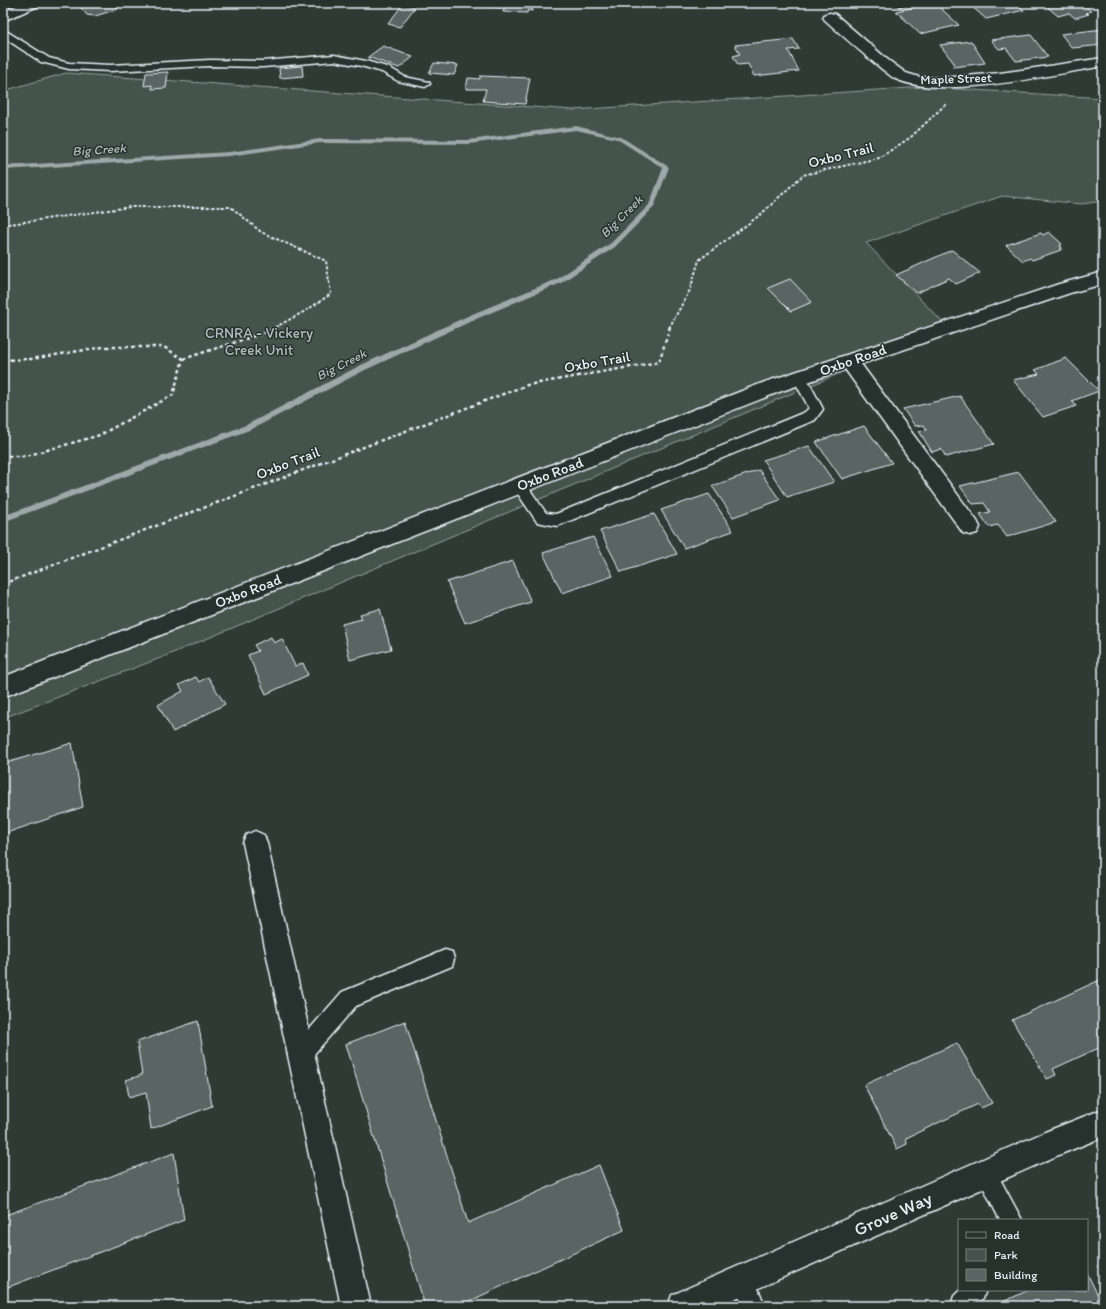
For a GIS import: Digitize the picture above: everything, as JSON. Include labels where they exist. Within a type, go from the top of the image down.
[{"type":"street","points":[[3,17],[33,3]]},
{"type":"street","name":"Maple Street","points":[[830,17],[867,50],[901,76],[915,80],[977,80],[1103,62]]},
{"type":"street","name":"Oxbo Road","points":[[3,687],[800,378],[1065,288],[1103,278]]},
{"type":"street","points":[[849,361],[970,527]]},
{"type":"street","points":[[255,843],[356,1306]]},
{"type":"street","name":"Grove Way","points":[[683,1306],[1103,1123]]},
{"type":"lane","points":[[3,32],[45,60],[69,66],[110,68],[210,63],[263,64],[334,58],[362,63],[386,70],[402,79],[425,84]]},
{"type":"lane","points":[[519,486],[542,518],[557,520],[651,480],[810,416],[816,409],[800,378]]},
{"type":"lane","points":[[301,1054],[349,999],[445,960]]},
{"type":"lane","points":[[986,1173],[1010,1219]]},
{"type":"lane","points":[[743,1279],[754,1306]]},
{"type":"lane","points":[[962,1306],[962,1304],[974,1291]]},
{"type":"path","name":"Oxbo Trail","points":[[3,584],[528,385],[659,362],[671,322],[690,290],[699,260],[760,215],[803,175],[879,158],[911,137],[948,103],[945,93],[938,81]]},
{"type":"path","points":[[3,225],[130,207],[231,207],[261,232],[326,261],[331,294],[326,298],[308,310],[264,333],[183,359]]},
{"type":"path","points":[[3,360],[31,359],[103,347],[164,347],[183,359]]},
{"type":"path","points":[[3,456],[26,456],[100,435],[173,395],[183,359]]},
{"type":"green space","name":"CRNRA - Vickery Creek Unit","points":[[66,73],[573,110],[924,87],[1103,98],[1103,201],[1082,204],[1002,196],[866,243],[948,328],[163,657],[3,718],[3,91]]},
{"type":"building","points":[[77,3],[115,3],[118,9],[95,16],[87,15]]},
{"type":"building","points":[[437,3],[457,3],[455,6]]},
{"type":"building","points":[[491,3],[534,3],[532,11],[528,10],[527,13],[503,12],[504,8],[490,7]]},
{"type":"building","points":[[935,3],[959,25],[920,34],[896,11]]},
{"type":"building","points":[[968,3],[1015,3],[1024,10],[986,19]]},
{"type":"building","points":[[1082,3],[1091,11],[1086,13],[1089,14],[1075,18],[1069,13],[1058,16],[1044,4]]},
{"type":"building","points":[[403,4],[415,7],[400,27],[388,24]]},
{"type":"building","points":[[1103,29],[1103,45],[1072,48],[1061,34]]},
{"type":"building","points":[[1031,35],[1048,57],[1016,61],[1006,48],[999,49],[991,40]]},
{"type":"building","points":[[793,39],[799,49],[788,50],[799,71],[754,76],[748,64],[738,65],[733,56],[740,54],[735,45]]},
{"type":"building","points":[[971,41],[985,63],[953,67],[954,63],[940,45]]},
{"type":"building","points":[[383,46],[413,57],[399,68],[368,57]]},
{"type":"building","points":[[434,63],[458,65],[454,75],[429,73]]},
{"type":"building","points":[[302,66],[303,76],[280,78],[279,68]]},
{"type":"building","points":[[168,72],[166,88],[152,89],[152,85],[144,86],[146,73]]},
{"type":"building","points":[[480,76],[530,78],[525,104],[483,101],[486,89],[466,89],[468,78],[480,79]]},
{"type":"building","points":[[1049,232],[1062,244],[1060,245],[1061,250],[1032,260],[1030,258],[1023,261],[1006,245],[1041,233],[1043,235]]},
{"type":"building","points":[[952,250],[980,273],[956,284],[949,278],[917,293],[896,275]]},
{"type":"building","points":[[790,279],[812,302],[791,311],[768,288]]},
{"type":"building","points":[[1066,358],[1099,391],[1072,401],[1076,406],[1043,417],[1013,380],[1039,374],[1035,370]]},
{"type":"building","points":[[960,396],[994,444],[946,457],[941,449],[932,452],[919,431],[927,430],[924,425],[915,426],[903,409]]},
{"type":"building","points":[[864,426],[892,463],[842,479],[816,442]]},
{"type":"building","points":[[809,446],[834,482],[787,497],[763,460]]},
{"type":"building","points":[[759,470],[780,500],[733,517],[712,486]]},
{"type":"building","points":[[1019,472],[1056,522],[1007,537],[998,525],[989,527],[980,514],[990,512],[984,503],[973,504],[960,486]]},
{"type":"building","points":[[709,494],[733,531],[684,548],[661,510]]},
{"type":"building","points":[[654,514],[677,554],[621,572],[600,531]]},
{"type":"building","points":[[593,537],[613,576],[562,593],[543,553]]},
{"type":"building","points":[[513,561],[531,602],[465,623],[447,582]]},
{"type":"building","points":[[380,609],[391,649],[350,660],[342,624],[362,619],[360,614]]},
{"type":"building","points":[[271,637],[274,643],[282,639],[295,666],[303,663],[308,675],[266,694],[248,655],[258,651],[254,645]]},
{"type":"building","points":[[196,677],[199,682],[208,677],[225,704],[173,732],[158,705],[183,691],[179,685]]},
{"type":"building","points":[[72,743],[83,807],[3,834],[3,764]]},
{"type":"building","points":[[1100,980],[1103,984],[1103,1046],[1053,1069],[1056,1075],[1047,1079],[1012,1020]]},
{"type":"building","points":[[198,1021],[212,1106],[151,1129],[146,1092],[129,1097],[126,1080],[142,1075],[137,1042]]},
{"type":"building","points":[[405,1021],[468,1223],[599,1165],[624,1230],[459,1306],[425,1306],[346,1044]]},
{"type":"building","points":[[957,1043],[992,1103],[981,1108],[978,1104],[906,1138],[907,1144],[897,1149],[864,1085]]},
{"type":"building","points":[[174,1153],[184,1220],[3,1289],[3,1216]]},
{"type":"building","points":[[1088,1275],[1103,1306],[996,1305],[1027,1291],[1088,1291]]},
{"type":"waterway","name":"Big Creek","points":[[3,168],[229,154],[320,141],[469,142],[576,128],[619,138],[666,167],[652,206],[613,245],[559,281],[473,317],[362,368],[249,427],[3,519]]}]
